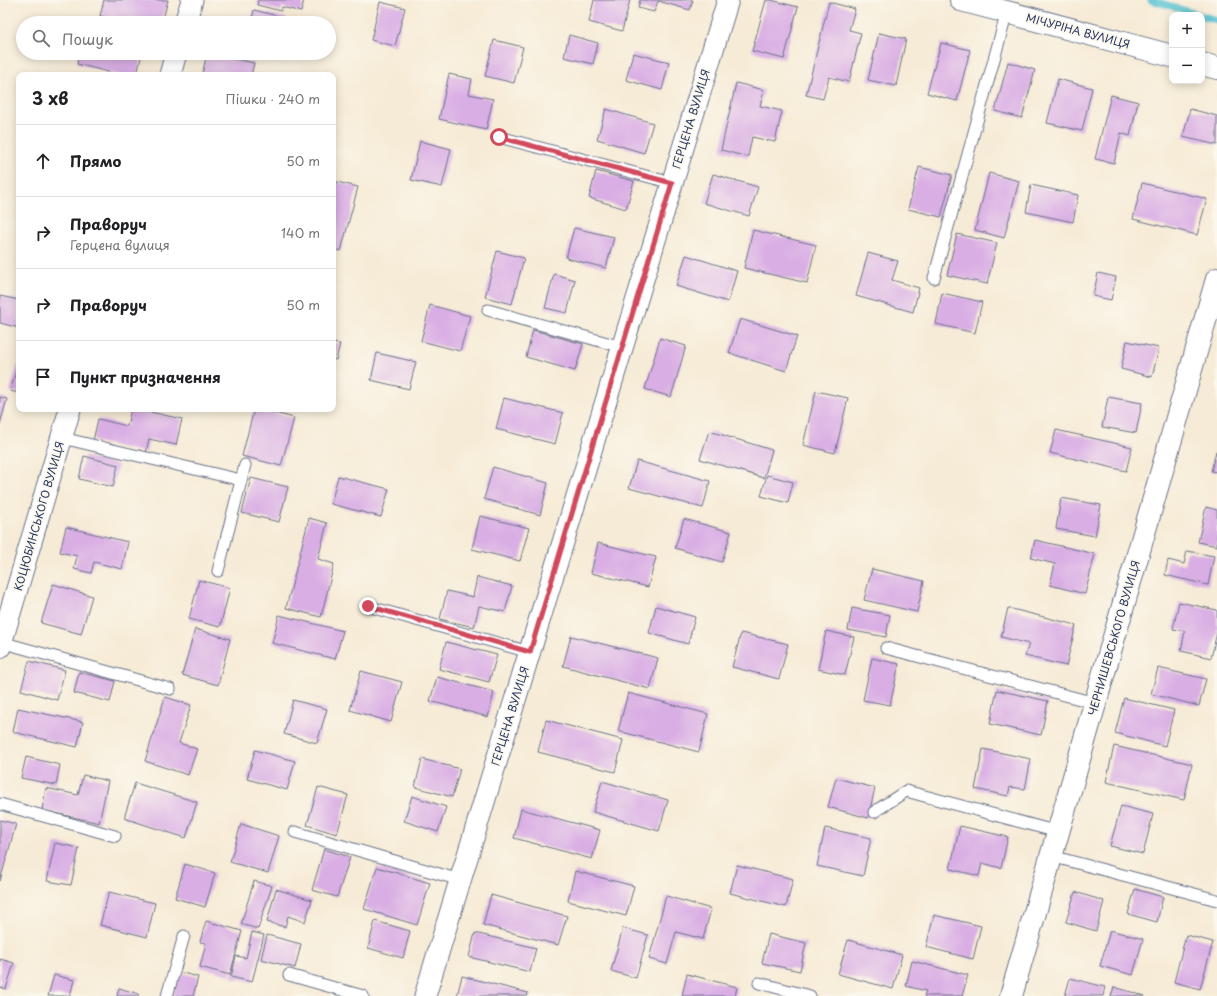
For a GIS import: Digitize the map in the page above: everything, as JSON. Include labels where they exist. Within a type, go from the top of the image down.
[{"type":"street","points":[[187,16],[192,0]]},
{"type":"street","name":"ГЕРЦЕНА ВУЛИЦЯ","points":[[425,996],[728,0]]},
{"type":"street","name":"МІЧУРІНА ВУЛИЦЯ","points":[[961,0],[1169,55]]},
{"type":"street","points":[[171,72],[174,60]]},
{"type":"street","points":[[1205,65],[1217,68]]},
{"type":"street","name":"ЧЕРНИШЕВСЬКОГО ВУЛИЦЯ","points":[[1011,996],[1217,279]]},
{"type":"street","name":"КОЦЮБИНСЬКОГО ВУЛИЦЯ","points":[[1,644],[69,412]]},
{"type":"lane","points":[[934,278],[1007,12]]},
{"type":"lane","points":[[499,137],[672,183]]},
{"type":"lane","points":[[488,310],[622,347]]},
{"type":"lane","points":[[62,438],[241,480]]},
{"type":"lane","points":[[218,571],[245,465]]},
{"type":"lane","points":[[368,606],[530,652]]},
{"type":"lane","points":[[1,644],[170,689]]},
{"type":"lane","points":[[886,648],[1095,703]]},
{"type":"lane","points":[[874,812],[906,791],[1058,832]]},
{"type":"lane","points":[[0,804],[116,836]]},
{"type":"lane","points":[[295,832],[460,880]]},
{"type":"lane","points":[[1051,856],[1217,900]]},
{"type":"lane","points":[[167,996],[184,936]]},
{"type":"lane","points":[[289,975],[363,996]]},
{"type":"lane","points":[[760,983],[810,996]]},
{"type":"building","points":[[104,0],[168,0],[164,16],[100,16]]},
{"type":"building","points":[[258,0],[304,0],[301,12],[282,7],[281,11],[257,5]]},
{"type":"building","points":[[594,0],[630,0],[622,31],[589,22]]},
{"type":"building","points":[[640,0],[693,0],[690,10],[658,1],[654,12],[638,8]]},
{"type":"building","points":[[766,0],[798,7],[784,59],[752,51]]},
{"type":"building","points":[[380,2],[405,8],[395,46],[371,40]]},
{"type":"building","points":[[829,2],[855,9],[849,30],[861,33],[849,82],[829,77],[823,99],[806,95]]},
{"type":"building","points":[[254,10],[278,16],[253,16]]},
{"type":"building","points":[[879,33],[906,39],[896,86],[868,80]]},
{"type":"building","points":[[569,35],[598,43],[593,64],[564,57]]},
{"type":"building","points":[[494,40],[523,47],[514,83],[485,76]]},
{"type":"building","points":[[941,43],[970,50],[957,101],[927,93]]},
{"type":"building","points":[[633,53],[669,62],[662,90],[626,80]]},
{"type":"building","points":[[78,60],[140,60],[138,72],[108,72],[77,64]]},
{"type":"building","points":[[205,60],[240,60],[254,63],[252,72],[203,72]]},
{"type":"building","points":[[1008,62],[1035,70],[1022,118],[995,111]]},
{"type":"building","points":[[449,74],[472,79],[469,94],[493,99],[486,130],[439,119]]},
{"type":"building","points":[[1058,79],[1092,88],[1082,131],[1047,123]]},
{"type":"building","points":[[736,83],[764,90],[760,106],[782,111],[775,142],[752,137],[748,157],[721,150]]},
{"type":"building","points":[[1111,95],[1138,102],[1130,136],[1121,133],[1114,163],[1095,159]]},
{"type":"building","points":[[606,109],[653,123],[644,153],[597,139]]},
{"type":"building","points":[[1190,109],[1217,116],[1217,145],[1183,137]]},
{"type":"building","points":[[420,141],[451,149],[442,187],[411,180]]},
{"type":"building","points":[[919,167],[952,175],[941,217],[908,209]]},
{"type":"building","points":[[596,171],[634,181],[626,209],[589,198]]},
{"type":"building","points":[[989,173],[1019,181],[1004,238],[975,230]]},
{"type":"building","points":[[713,174],[758,187],[749,216],[704,203]]},
{"type":"building","points":[[336,182],[358,187],[341,251],[336,250]]},
{"type":"building","points":[[1142,183],[1207,199],[1197,235],[1133,219]]},
{"type":"building","points":[[1031,185],[1078,195],[1073,222],[1026,212]]},
{"type":"building","points":[[574,228],[614,237],[606,268],[566,258]]},
{"type":"building","points":[[753,230],[816,245],[807,283],[744,268]]},
{"type":"building","points":[[957,234],[997,243],[987,284],[947,275]]},
{"type":"building","points":[[497,251],[524,258],[512,304],[485,297]]},
{"type":"building","points":[[868,253],[898,261],[892,280],[919,288],[913,312],[856,296]]},
{"type":"building","points":[[686,255],[737,271],[728,302],[676,286]]},
{"type":"building","points":[[1098,273],[1116,277],[1111,300],[1093,296]]},
{"type":"building","points":[[554,274],[575,280],[567,313],[545,308]]},
{"type":"building","points":[[942,293],[982,302],[975,333],[936,324]]},
{"type":"building","points":[[0,296],[16,299],[16,327],[0,323]]},
{"type":"building","points":[[430,305],[470,316],[460,351],[421,341]]},
{"type":"building","points":[[740,319],[797,336],[786,371],[729,353]]},
{"type":"building","points":[[533,330],[583,344],[575,371],[526,357]]},
{"type":"building","points":[[660,338],[686,346],[671,397],[645,389]]},
{"type":"building","points":[[1127,341],[1159,348],[1152,377],[1121,369]]},
{"type":"building","points":[[336,343],[340,344],[336,360]]},
{"type":"building","points":[[377,353],[416,362],[409,389],[371,380]]},
{"type":"building","points":[[16,372],[16,392],[10,391]]},
{"type":"building","points":[[816,391],[848,398],[835,453],[803,445]]},
{"type":"building","points":[[0,397],[7,399],[0,424]]},
{"type":"building","points":[[1108,397],[1142,403],[1136,433],[1102,427]]},
{"type":"building","points":[[504,398],[563,413],[555,444],[496,429]]},
{"type":"building","points":[[130,412],[150,412],[182,419],[176,445],[149,439],[146,453],[93,441],[98,419],[127,426]]},
{"type":"building","points":[[253,412],[271,412],[294,418],[281,466],[242,456]]},
{"type":"building","points":[[1056,430],[1132,447],[1126,471],[1050,453]]},
{"type":"building","points":[[709,431],[772,450],[764,478],[700,459]]},
{"type":"building","points":[[1217,451],[1217,472],[1211,471]]},
{"type":"building","points":[[84,456],[118,465],[113,487],[79,479]]},
{"type":"building","points":[[637,461],[710,481],[703,508],[629,488]]},
{"type":"building","points":[[493,467],[548,483],[540,515],[484,499]]},
{"type":"building","points":[[767,475],[793,482],[788,503],[761,496]]},
{"type":"building","points":[[338,476],[389,489],[381,517],[331,504]]},
{"type":"building","points":[[251,478],[288,487],[279,522],[242,513]]},
{"type":"building","points":[[1061,498],[1101,505],[1095,536],[1056,529]]},
{"type":"building","points":[[1206,507],[1217,510],[1217,546],[1198,542]]},
{"type":"building","points":[[480,516],[529,528],[520,561],[472,549]]},
{"type":"building","points":[[309,518],[327,523],[318,559],[334,564],[321,617],[286,608]]},
{"type":"building","points":[[684,519],[731,532],[722,562],[675,548]]},
{"type":"building","points":[[66,527],[128,542],[122,569],[94,562],[91,573],[74,569],[77,556],[60,552]]},
{"type":"building","points":[[1035,540],[1095,554],[1085,594],[1050,585],[1055,564],[1031,558]]},
{"type":"building","points":[[598,543],[656,557],[648,587],[591,573]]},
{"type":"building","points":[[1187,551],[1214,556],[1208,585],[1165,575],[1168,560],[1184,564]]},
{"type":"building","points":[[872,569],[924,581],[917,612],[864,600]]},
{"type":"building","points":[[477,577],[512,586],[505,612],[479,606],[474,627],[440,619],[447,591],[473,597]]},
{"type":"building","points":[[199,580],[230,588],[220,627],[189,619]]},
{"type":"building","points":[[53,584],[92,596],[81,634],[41,623]]},
{"type":"building","points":[[1179,602],[1217,610],[1217,632],[1211,658],[1181,651],[1185,631],[1173,629]]},
{"type":"building","points":[[656,606],[695,617],[688,644],[649,633]]},
{"type":"building","points":[[852,608],[890,615],[886,637],[848,630]]},
{"type":"building","points":[[1008,608],[1076,625],[1066,666],[1025,656],[1029,644],[1001,637]]},
{"type":"building","points":[[279,615],[343,631],[335,659],[272,643]]},
{"type":"building","points":[[195,629],[230,639],[218,685],[182,675]]},
{"type":"building","points":[[826,631],[854,637],[845,675],[818,669]]},
{"type":"building","points":[[741,633],[788,644],[779,679],[732,667]]},
{"type":"building","points":[[571,636],[658,658],[650,689],[563,666]]},
{"type":"building","points":[[446,642],[497,655],[489,682],[439,669]]},
{"type":"building","points":[[872,658],[899,664],[890,705],[863,700]]},
{"type":"building","points":[[29,661],[65,670],[57,700],[21,690]]},
{"type":"building","points":[[1158,668],[1206,679],[1199,706],[1151,694]]},
{"type":"building","points":[[361,671],[402,682],[391,722],[350,710]]},
{"type":"building","points":[[79,672],[115,681],[110,702],[74,693]]},
{"type":"building","points":[[437,677],[494,692],[488,717],[430,701]]},
{"type":"building","points":[[997,690],[1048,701],[1041,735],[990,724]]},
{"type":"building","points":[[628,693],[708,714],[699,752],[618,731]]},
{"type":"building","points":[[165,697],[191,705],[179,743],[197,749],[188,775],[145,761]]},
{"type":"building","points":[[1124,698],[1174,710],[1165,746],[1115,733]]},
{"type":"building","points":[[293,700],[327,709],[317,743],[284,734]]},
{"type":"building","points":[[18,708],[83,722],[77,747],[13,732]]},
{"type":"building","points":[[546,720],[623,740],[615,772],[538,752]]},
{"type":"building","points":[[1114,746],[1192,764],[1184,800],[1106,782]]},
{"type":"building","points":[[983,749],[1031,759],[1025,789],[1010,787],[1008,796],[975,789]]},
{"type":"building","points":[[255,750],[295,761],[287,790],[247,779]]},
{"type":"building","points":[[26,757],[60,765],[56,785],[21,778]]},
{"type":"building","points":[[422,759],[460,769],[452,797],[415,787]]},
{"type":"building","points":[[83,775],[108,781],[99,823],[42,810],[46,788],[78,795]]},
{"type":"building","points":[[836,778],[875,788],[868,818],[828,807]]},
{"type":"building","points":[[602,781],[668,800],[659,831],[593,812]]},
{"type":"building","points":[[135,783],[197,802],[186,838],[124,818]]},
{"type":"building","points":[[318,787],[348,795],[337,834],[307,825]]},
{"type":"building","points":[[412,796],[446,807],[438,832],[404,821]]},
{"type":"building","points":[[1121,806],[1153,814],[1143,854],[1110,846]]},
{"type":"building","points":[[521,809],[600,830],[592,859],[514,838]]},
{"type":"building","points":[[0,820],[16,824],[0,881]]},
{"type":"building","points":[[241,824],[279,836],[268,873],[230,862]]},
{"type":"building","points":[[960,826],[1008,837],[1001,868],[982,863],[979,876],[950,869]]},
{"type":"building","points":[[825,828],[871,838],[863,876],[817,866]]},
{"type":"building","points":[[55,843],[79,848],[71,885],[47,881]]},
{"type":"building","points":[[324,849],[350,857],[337,897],[312,890]]},
{"type":"building","points":[[185,864],[215,873],[205,907],[175,898]]},
{"type":"building","points":[[737,865],[793,879],[786,907],[730,893]]},
{"type":"building","points":[[377,867],[430,883],[417,925],[364,909]]},
{"type":"building","points":[[575,871],[634,886],[626,916],[568,901]]},
{"type":"building","points":[[254,881],[272,886],[258,929],[241,924]]},
{"type":"building","points":[[276,889],[312,900],[305,922],[288,916],[285,927],[267,922]]},
{"type":"building","points":[[1135,889],[1163,897],[1157,922],[1128,914]]},
{"type":"building","points":[[109,892],[155,903],[147,937],[100,925]]},
{"type":"building","points":[[1075,892],[1104,901],[1096,931],[1066,922]]},
{"type":"building","points":[[491,895],[567,916],[558,945],[483,925]]},
{"type":"building","points":[[666,896],[711,909],[703,939],[676,932],[667,964],[649,959]]},
{"type":"building","points":[[934,915],[981,926],[973,959],[926,947]]},
{"type":"building","points":[[206,921],[242,931],[230,975],[200,967],[206,943],[200,942]]},
{"type":"building","points":[[375,921],[410,931],[403,958],[368,948]]},
{"type":"building","points":[[623,928],[648,935],[636,978],[611,971]]},
{"type":"building","points":[[1110,930],[1143,939],[1133,975],[1100,966]]},
{"type":"building","points":[[252,932],[264,935],[252,982],[231,977],[236,956],[246,958]]},
{"type":"building","points":[[475,933],[536,948],[530,972],[469,957]]},
{"type":"building","points":[[769,934],[806,943],[800,971],[762,963]]},
{"type":"building","points":[[267,935],[301,944],[295,968],[261,959]]},
{"type":"building","points":[[1186,935],[1213,942],[1200,989],[1174,982]]},
{"type":"building","points":[[848,940],[902,955],[893,989],[838,974]]},
{"type":"building","points":[[0,959],[14,963],[6,989],[0,987]]},
{"type":"building","points":[[912,961],[968,975],[962,996],[924,996],[926,991],[906,986]]},
{"type":"building","points":[[179,972],[198,977],[193,996],[173,996]]},
{"type":"building","points":[[687,974],[737,987],[735,996],[682,996]]},
{"type":"building","points":[[54,975],[74,980],[70,996],[48,996]]},
{"type":"building","points":[[462,976],[528,993],[527,996],[457,996]]},
{"type":"building","points":[[1070,978],[1105,987],[1103,996],[1065,996]]},
{"type":"building","points":[[1114,987],[1145,996],[1111,996]]},
{"type":"building","points":[[119,988],[139,994],[138,996],[117,996]]},
{"type":"waterway","points":[[1151,0],[1190,12]]},
{"type":"waterway","points":[[1205,17],[1217,20]]},
{"type":"route","points":[[368,606],[530,652],[672,183],[499,137]]}]
